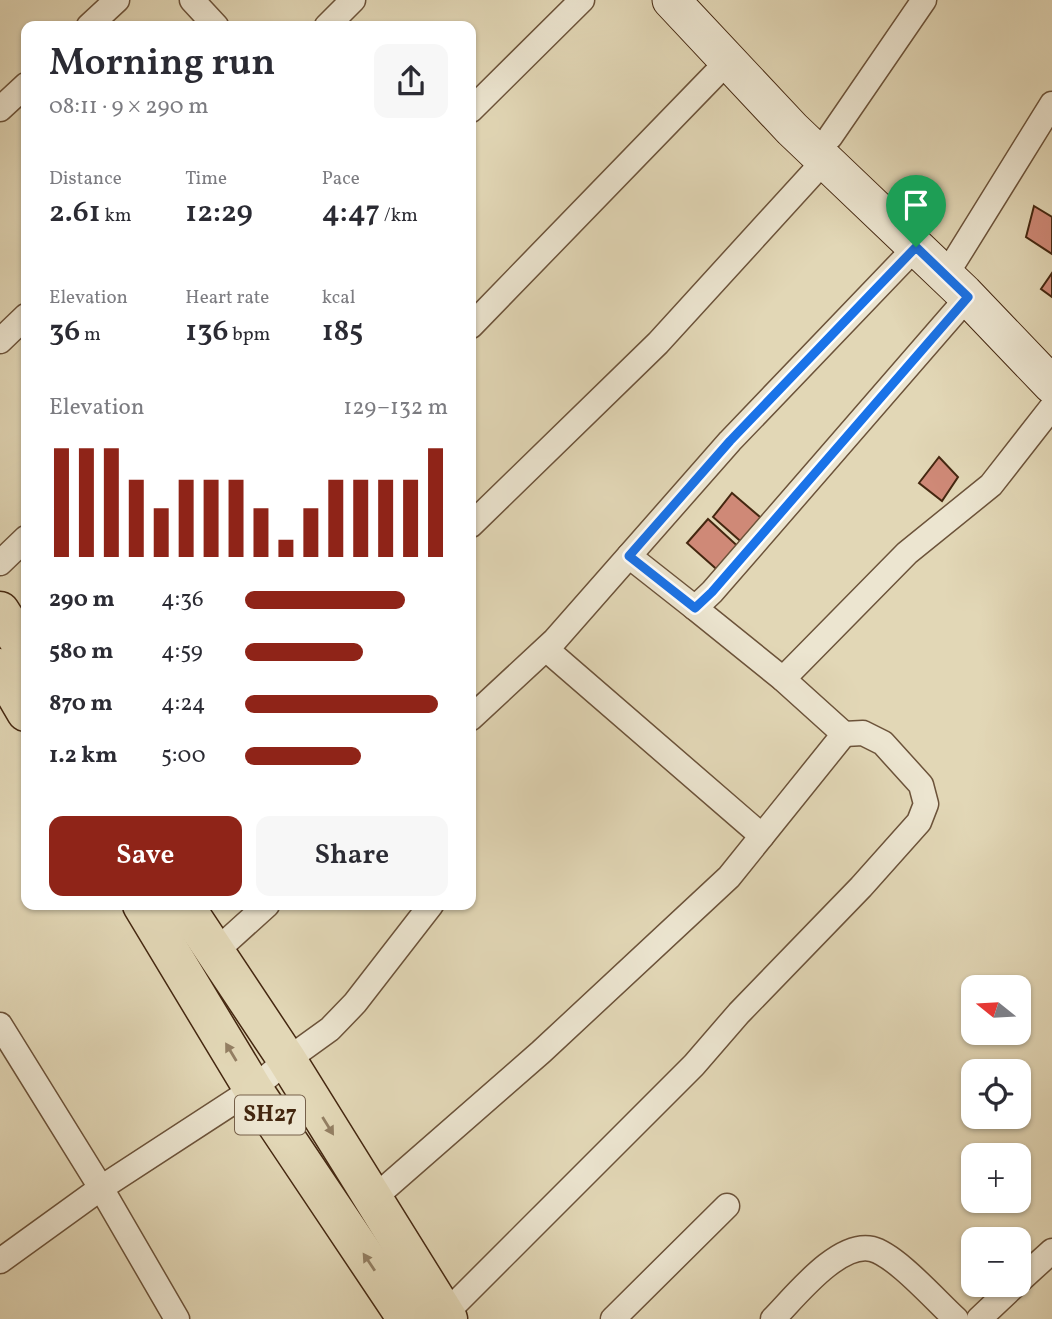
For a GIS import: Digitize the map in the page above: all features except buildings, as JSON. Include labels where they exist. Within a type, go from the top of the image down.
[{"type":"main road","points":[[0,611],[21,644]]},
{"type":"main road","points":[[0,668],[21,704]]},
{"type":"main road","name":"SH27","points":[[145,910],[253,1089],[407,1319]]},
{"type":"main road","name":"SH27","points":[[187,910],[287,1060],[446,1316]]},
{"type":"street","points":[[94,21],[117,0]]},
{"type":"street","points":[[192,0],[211,21]]},
{"type":"street","points":[[332,21],[353,0]]},
{"type":"street","points":[[476,105],[582,0]]},
{"type":"street","points":[[671,0],[728,61],[954,262],[1052,361]]},
{"type":"street","points":[[696,0],[916,247],[1052,385]]},
{"type":"street","points":[[476,520],[658,343],[828,149],[924,0]]},
{"type":"street","points":[[476,321],[728,61]]},
{"type":"street","points":[[0,110],[21,90]]},
{"type":"street","points":[[954,262],[1052,104]]},
{"type":"street","points":[[476,713],[546,649],[730,441],[916,247]]},
{"type":"street","points":[[695,608],[712,592],[968,297]]},
{"type":"street","points":[[0,341],[21,321]]},
{"type":"street","points":[[783,679],[907,553],[991,485],[1052,407]]},
{"type":"street","points":[[0,563],[21,543]]},
{"type":"street","points":[[446,1316],[694,1065],[739,1013],[861,887],[919,822],[926,804],[921,785],[883,743],[863,733],[844,734],[783,679],[629,556]]},
{"type":"street","points":[[546,649],[762,836]]},
{"type":"street","points":[[374,1198],[581,1015],[729,877],[844,734]]},
{"type":"street","points":[[215,952],[261,910]]},
{"type":"street","points":[[0,1261],[101,1188],[253,1089],[330,1029],[427,910]]},
{"type":"street","points":[[0,1025],[101,1188],[177,1319]]},
{"type":"street","points":[[613,1319],[727,1206]]},
{"type":"street","points":[[773,1319],[828,1263],[852,1251],[872,1249],[896,1262],[956,1319]]},
{"type":"street","points":[[1031,1270],[1052,1251]]},
{"type":"street","points":[[979,1319],[1002,1297]]},
{"type":"route","points":[[916,247],[968,297],[712,592],[695,608],[629,556],[730,441],[916,247]]}]
